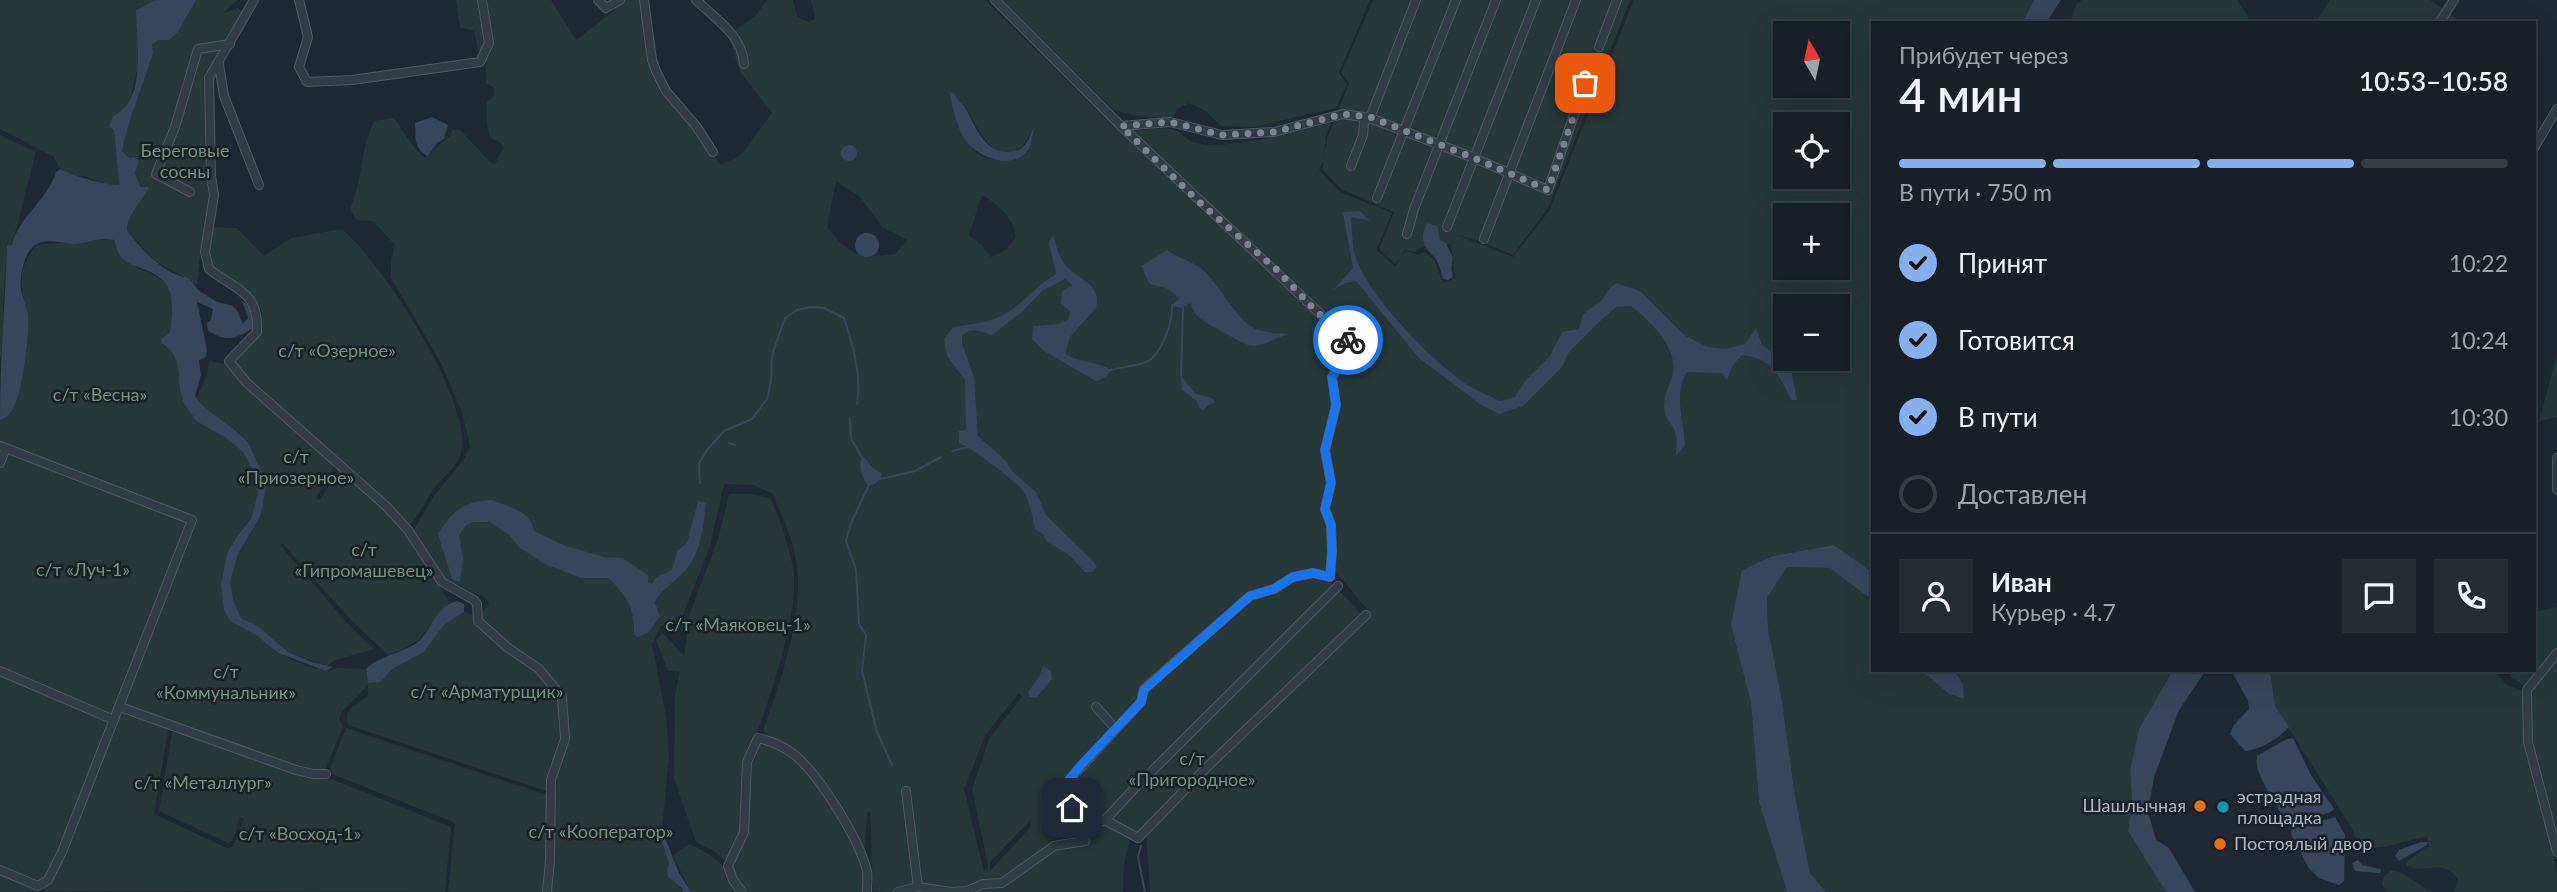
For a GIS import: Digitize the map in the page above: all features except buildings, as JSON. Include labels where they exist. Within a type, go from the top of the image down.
[{"type":"street","points":[[254,0],[209,78],[211,175],[214,195],[205,252],[209,269],[249,298],[258,313],[257,332],[229,361],[246,383],[386,506],[408,530],[442,582],[474,600],[477,604],[478,621],[507,647],[539,669],[562,697],[565,739],[551,780],[547,892]]},
{"type":"street","points":[[299,0],[308,37],[299,67],[307,82],[352,80],[480,62],[489,43],[482,0]]},
{"type":"street","points":[[598,0],[606,8],[620,0]]},
{"type":"street","points":[[644,0],[652,60],[656,71],[666,91],[696,126],[713,152]]},
{"type":"street","points":[[696,0],[736,38],[741,46],[744,64]]},
{"type":"street","points":[[898,892],[918,887],[951,892],[967,891],[983,884],[1002,883],[1054,846],[1085,841],[1080,820],[1072,808],[1069,780],[1141,702],[1144,690],[1250,596],[1274,589],[1293,577],[1313,573],[1330,577],[1331,525],[1325,509],[1331,483],[1325,450],[1336,405],[1332,377],[1348,353],[1348,340],[1276,269],[1198,201],[995,0]]},
{"type":"street","points":[[1351,166],[1363,135],[1364,122],[1370,117],[1416,0]]},
{"type":"street","points":[[1377,198],[1456,0]]},
{"type":"street","points":[[1407,234],[1496,0]]},
{"type":"street","points":[[1447,227],[1536,0]]},
{"type":"street","points":[[1483,239],[1576,0]]},
{"type":"street","points":[[1599,47],[1617,0]]},
{"type":"street","points":[[2440,21],[2454,0]]},
{"type":"street","points":[[190,192],[156,174],[175,127],[198,49],[230,44]]},
{"type":"street","points":[[219,64],[224,96],[258,185]]},
{"type":"street","points":[[1121,126],[1170,122],[1222,135],[1274,132],[1343,114],[1370,117],[1548,190],[1585,83]]},
{"type":"street","points":[[2536,145],[2557,109]]},
{"type":"street","points":[[0,463],[3,447],[192,520],[120,707],[62,852],[48,880],[38,886],[0,870]]},
{"type":"street","points":[[2557,458],[2557,490]]},
{"type":"street","points":[[1080,820],[1095,824],[1105,820],[1338,586]]},
{"type":"street","points":[[1105,820],[1138,838],[1367,615]]},
{"type":"street","points":[[2557,653],[2527,690],[2528,742],[2557,852]]},
{"type":"street","points":[[0,671],[114,720]]},
{"type":"street","points":[[120,707],[296,770],[313,775],[326,774]]},
{"type":"street","points":[[1096,707],[1116,729]]},
{"type":"street","points":[[742,892],[733,880],[728,866],[744,832],[747,762],[758,738],[775,742],[794,754],[824,789],[857,845],[867,872],[867,892]]},
{"type":"street","points":[[906,791],[918,887]]},
{"type":"green space","points":[[0,0],[155,0],[136,10],[140,58],[130,101],[114,130],[119,185],[109,186],[87,177],[69,174],[60,169],[53,156],[0,129]]},
{"type":"green space","name":"Береговые сосны","points":[[196,0],[237,0],[223,13],[238,8],[244,13],[205,78],[212,193],[205,219],[210,221],[200,256],[197,285],[154,260],[127,230],[129,219],[148,187],[140,188],[129,159],[122,152],[153,53],[151,44],[158,40],[169,40],[178,32]]},
{"type":"green space","points":[[456,0],[551,0],[576,40],[615,10],[609,0],[645,0],[646,51],[659,87],[721,165],[741,155],[772,113],[740,72],[729,38],[690,0],[697,0],[734,31],[756,16],[767,0],[793,0],[797,17],[808,22],[815,19],[811,0],[985,0],[1116,129],[1131,131],[1168,128],[1193,142],[1222,145],[1261,140],[1332,122],[1326,135],[1324,156],[1328,136],[1349,83],[1341,73],[1373,0],[1630,0],[1548,208],[1513,255],[1454,234],[1513,257],[1549,211],[1634,0],[2034,0],[2023,21],[1871,21],[1871,571],[1834,545],[1773,556],[1731,625],[1751,703],[1759,802],[1787,892],[1150,892],[1146,833],[1130,838],[1124,863],[1123,892],[883,892],[873,890],[870,811],[867,812],[862,892],[691,892],[673,856],[689,844],[717,860],[736,885],[740,882],[731,867],[743,833],[727,862],[714,851],[696,842],[674,779],[675,694],[680,672],[668,671],[656,640],[663,633],[684,656],[690,613],[718,539],[729,494],[750,494],[771,499],[782,526],[794,576],[787,636],[755,739],[788,756],[811,776],[846,834],[853,831],[829,790],[808,763],[770,738],[763,730],[792,634],[798,576],[792,544],[772,493],[753,485],[724,484],[710,546],[683,615],[661,626],[652,644],[666,716],[669,757],[661,839],[675,880],[683,892],[448,892],[455,823],[332,774],[330,769],[346,728],[553,797],[553,779],[568,740],[566,702],[561,703],[563,738],[552,765],[546,791],[348,725],[349,711],[368,697],[368,684],[339,718],[343,727],[324,772],[313,773],[124,705],[194,520],[0,444],[0,420],[10,414],[27,348],[28,325],[22,280],[28,258],[36,245],[111,239],[126,261],[165,283],[172,292],[174,307],[170,332],[161,339],[176,360],[182,400],[196,421],[226,438],[243,452],[252,469],[258,493],[251,519],[227,553],[221,584],[239,626],[256,635],[278,653],[307,666],[326,671],[339,668],[366,669],[368,682],[381,682],[391,670],[424,652],[444,625],[464,612],[480,617],[489,603],[486,598],[442,577],[413,531],[434,496],[464,459],[470,446],[462,412],[440,361],[391,278],[395,245],[373,221],[356,220],[350,208],[374,121],[394,118],[425,158],[450,136],[452,130],[460,130],[495,164],[504,147],[490,138],[487,102],[493,97],[494,88],[486,83],[486,63],[478,51],[474,30],[460,28]],"holes":[[[949,92],[954,93],[980,133],[996,150],[1014,152],[1033,129],[1028,150],[995,159],[981,156],[973,150],[961,132]],[[1323,161],[1323,170],[1341,189],[1394,212],[1379,249],[1395,264],[1400,259],[1396,267],[1376,250],[1392,213],[1340,192],[1319,170]],[[836,181],[860,197],[883,228],[908,240],[895,254],[872,256],[856,253],[842,244],[827,227]],[[982,195],[1004,212],[1012,223],[1016,237],[1005,251],[991,257],[982,245],[969,235]],[[1453,238],[1450,246],[1456,278],[1443,283],[1434,259],[1424,252],[1419,255],[1405,251],[1401,257],[1404,250],[1415,252],[1420,248],[1450,244]],[[1335,571],[1367,609],[1369,619],[1329,655],[1362,615],[1328,579]],[[1019,693],[1022,697],[990,737],[972,789],[988,866],[984,872],[964,789],[986,734]],[[1031,820],[1030,828],[990,871],[990,862]]]},
{"type":"green space","points":[[1002,0],[1370,0],[1339,73],[1347,84],[1336,108],[1254,127],[1221,126],[1206,111],[1189,103],[1177,109],[1173,118],[1136,116],[1114,110]]},
{"type":"green space","points":[[2082,0],[2237,0],[2251,21],[2071,21],[2076,4]]},
{"type":"green space","points":[[2330,0],[2430,0],[2460,21],[2316,21]]},
{"type":"green space","points":[[0,135],[36,152],[12,245],[7,247],[3,303],[4,338],[0,358]]},
{"type":"green space","name":"с/т «Озерное»","points":[[212,227],[237,228],[264,256],[291,238],[342,229],[359,246],[399,299],[437,364],[451,396],[460,424],[462,447],[456,462],[408,526],[248,382],[232,361],[258,336],[262,312],[253,297],[210,266],[207,256]]},
{"type":"green space","points":[[2557,355],[2557,417],[2539,421]]},
{"type":"green space","points":[[209,361],[225,364],[243,384],[336,463],[316,498],[320,500],[340,467],[406,531],[449,602],[419,640],[389,656],[351,620],[282,543],[280,545],[347,623],[374,649],[335,660],[328,665],[321,664],[288,652],[259,627],[241,618],[230,582],[238,554],[260,517],[267,482],[248,442],[204,407],[197,398]]},
{"type":"green space","name":"с/т «Луч-1»","points":[[6,450],[188,524],[113,716],[0,668],[0,467]]},
{"type":"green space","points":[[1787,567],[1830,568],[1871,599],[1871,672],[1923,672],[1949,694],[1963,699],[1963,684],[1955,672],[2172,672],[2139,729],[2130,770],[2132,802],[2128,831],[2166,892],[1826,892],[1810,873],[1768,628],[1767,598]]},
{"type":"green space","points":[[2557,607],[2557,647],[2525,686],[2512,678],[2509,672],[2536,672],[2536,612]]},
{"type":"green space","points":[[2557,660],[2557,846],[2536,772],[2539,769],[2531,729],[2530,698],[2534,687]]},
{"type":"green space","points":[[2270,672],[2496,672],[2506,684],[2524,692],[2525,744],[2557,873],[2557,892],[2454,892],[2458,879],[2452,872],[2440,868],[2421,869],[2407,866],[2406,862],[2429,846],[2427,837],[2385,846],[2360,846],[2351,827],[2275,706]]},
{"type":"green space","points":[[0,674],[110,720],[46,879],[41,881],[0,867]]},
{"type":"green space","name":"с/т «Восход-1»","points":[[120,709],[169,725],[154,814],[227,848],[233,847],[244,818],[240,817],[233,840],[228,843],[159,811],[173,727],[313,777],[329,778],[451,827],[445,892],[44,891],[64,852]]},
{"type":"green space","points":[[2392,870],[2404,874],[2431,892],[2389,892],[2382,885],[2384,876]]},
{"type":"green space","points":[[0,872],[36,887],[39,892],[0,892]]},
{"type":"water","points":[[155,0],[196,0],[178,32],[169,40],[158,40],[152,44],[153,53],[122,151],[139,162],[135,173],[140,187],[149,187],[132,214],[127,230],[162,267],[189,278],[198,290],[217,302],[231,305],[237,310],[243,324],[248,318],[242,301],[247,304],[255,319],[253,328],[240,335],[221,337],[208,331],[207,323],[211,320],[213,309],[197,302],[207,350],[206,357],[199,360],[201,375],[195,396],[204,407],[248,442],[267,483],[260,517],[238,554],[230,582],[233,599],[241,618],[259,627],[288,652],[333,667],[326,671],[278,653],[256,635],[230,621],[224,610],[221,584],[227,553],[251,519],[258,493],[252,469],[243,452],[226,438],[196,421],[184,404],[177,362],[161,339],[170,332],[171,296],[164,282],[157,276],[123,259],[114,240],[72,244],[43,242],[31,248],[23,266],[21,285],[28,316],[24,367],[14,408],[0,420],[7,246],[12,245],[21,225],[60,169],[89,180],[119,185],[114,130],[109,126],[113,116],[124,108],[136,84],[136,10]]},
{"type":"water","points":[[2034,0],[2061,0],[2047,21],[2023,21]]},
{"type":"water","points":[[949,92],[954,93],[965,108],[987,144],[1000,151],[1012,152],[1022,148],[1034,126],[1029,148],[1023,155],[1007,161],[989,158],[973,149],[961,132]]},
{"type":"water","points":[[432,117],[448,125],[444,139],[437,143],[428,156],[418,146],[415,123]]},
{"type":"water","points":[[846,145],[852,145],[857,153],[855,159],[846,161],[841,156],[841,150]]},
{"type":"water","points":[[1360,211],[1370,221],[1351,217],[1354,250],[1362,271],[1387,308],[1422,346],[1456,377],[1500,401],[1515,397],[1525,381],[1550,356],[1562,332],[1579,329],[1583,314],[1602,300],[1617,283],[1640,291],[1684,335],[1707,347],[1726,349],[1745,344],[1756,328],[1762,345],[1773,352],[1773,369],[1761,360],[1742,355],[1732,366],[1727,381],[1722,373],[1687,372],[1680,398],[1685,446],[1676,456],[1675,432],[1664,405],[1673,373],[1667,344],[1654,326],[1631,306],[1616,307],[1569,352],[1562,367],[1523,406],[1499,414],[1480,404],[1419,358],[1356,281],[1345,283],[1333,290],[1353,268],[1343,212]]},
{"type":"water","points":[[1427,223],[1437,226],[1440,240],[1446,243],[1453,258],[1453,277],[1448,280],[1443,279],[1437,262],[1424,242],[1423,234]]},
{"type":"water","points":[[867,233],[875,237],[879,245],[875,253],[867,257],[859,253],[855,245],[859,237]]},
{"type":"water","points":[[1053,235],[1063,262],[1092,287],[1097,299],[1096,308],[1070,337],[1065,354],[1107,367],[1111,370],[1106,377],[1096,381],[1044,351],[1032,339],[1033,326],[1058,324],[1069,319],[1070,311],[1061,304],[1062,291],[1072,285],[1065,279],[1043,290],[1022,312],[992,335],[969,331],[962,335],[962,344],[974,377],[978,436],[1036,492],[1046,515],[1094,562],[1097,567],[1092,572],[1085,572],[1068,554],[1046,541],[1043,534],[1035,529],[1027,499],[1019,487],[959,443],[959,431],[966,430],[965,380],[947,356],[944,339],[953,327],[987,321],[1005,314],[1056,274],[1049,243]]},
{"type":"water","points":[[1167,250],[1205,272],[1249,325],[1263,331],[1288,334],[1256,346],[1248,345],[1202,320],[1190,303],[1183,307],[1172,305],[1180,298],[1166,288],[1150,284],[1141,266]]},
{"type":"water","points":[[1774,371],[1791,371],[1797,400],[1791,400]]},
{"type":"water","points":[[1181,376],[1196,394],[1212,398],[1215,402],[1204,410],[1199,408],[1196,400],[1182,390]]},
{"type":"water","points":[[863,456],[881,473],[881,478],[875,484],[868,486],[862,475],[860,463]]},
{"type":"water","points":[[492,500],[524,514],[534,531],[566,546],[604,557],[622,558],[648,575],[648,582],[652,584],[656,577],[672,570],[677,551],[687,543],[698,501],[706,503],[700,542],[693,559],[688,568],[660,595],[655,603],[660,616],[648,633],[638,637],[634,635],[629,604],[609,578],[581,578],[545,564],[520,548],[508,534],[490,522],[466,525],[459,535],[463,559],[460,582],[452,579],[438,534],[460,508],[474,502]]},
{"type":"water","points":[[1834,545],[1871,571],[1871,599],[1830,568],[1787,567],[1767,598],[1768,628],[1810,873],[1826,892],[1787,892],[1759,802],[1751,703],[1731,625],[1742,570],[1773,556]]},
{"type":"water","points":[[457,601],[464,604],[464,612],[444,625],[424,652],[391,670],[381,682],[368,683],[366,669],[378,660],[420,640],[440,612],[450,603]]},
{"type":"water","points":[[1043,666],[1051,671],[1052,679],[1036,698],[1030,697],[1028,692]]},
{"type":"water","points":[[1923,672],[1955,672],[1963,684],[1964,699],[1949,694]]},
{"type":"water","points":[[2172,672],[2205,672],[2179,710],[2154,777],[2149,806],[2143,809],[2144,814],[2149,815],[2156,840],[2169,848],[2195,892],[2166,892],[2128,831],[2132,802],[2130,770],[2139,729]]},
{"type":"water","points":[[2232,672],[2270,672],[2275,706],[2289,727],[2263,746],[2245,751],[2230,734],[2233,726],[2249,709],[2248,701]]},
{"type":"water","points":[[2293,738],[2311,775],[2334,809],[2329,813],[2288,823],[2284,822],[2262,781],[2257,756]]},
{"type":"water","points":[[2335,817],[2345,835],[2344,881],[2339,885],[2319,878],[2308,867],[2291,834],[2292,829]]},
{"type":"water","points":[[664,835],[679,873],[691,892],[683,892],[682,888],[668,877],[669,864],[661,839]]},
{"type":"water","points":[[2427,842],[2427,845],[2399,861],[2395,856],[2399,850]]},
{"type":"water","points":[[2358,860],[2362,865],[2381,869],[2380,873],[2355,871],[2352,863]]},
{"type":"waterway","points":[[1111,370],[1144,363],[1156,354],[1168,329],[1172,305],[1183,307],[1181,376]]},
{"type":"waterway","points":[[700,483],[699,463],[707,450],[724,431],[752,419],[767,399],[772,355],[785,318],[797,310],[824,308],[844,318],[857,372],[857,404]]},
{"type":"waterway","points":[[850,418],[851,438],[862,458]]},
{"type":"waterway","points":[[729,443],[735,445]]},
{"type":"waterway","points":[[952,451],[969,447]]},
{"type":"waterway","points":[[880,479],[915,471],[941,457]]},
{"type":"waterway","points":[[869,485],[851,523],[846,541],[856,569],[859,624],[866,635],[862,671],[877,732],[892,765]]},
{"type":"waterway","points":[[1141,846],[1138,857],[1145,892]]},
{"type":"way so far","points":[[1348,340],[1276,269],[1198,201],[1121,126],[1170,122],[1222,135],[1274,132],[1343,114],[1370,117],[1548,190],[1585,83]]},
{"type":"place","name":"Шашлычная","points":[[2200,806]]},
{"type":"place","name":"эстрадная площадка","points":[[2223,807]]},
{"type":"place","name":"Постоялый двор","points":[[2220,844]]},
{"type":"route","points":[[1072,808],[1069,780],[1141,702],[1144,690],[1250,596],[1274,589],[1293,577],[1313,573],[1330,577],[1331,525],[1325,509],[1331,483],[1325,450],[1336,405],[1332,377],[1348,353],[1348,340]]},
{"type":"park label","name":"с/т «Весна»","points":[[100,395]]},
{"type":"park label","name":"с/т «Приозерное»","points":[[296,468]]},
{"type":"park label","name":"с/т «Гипромашевец»","points":[[364,560]]},
{"type":"park label","name":"с/т «Маяковец-1»","points":[[738,625]]},
{"type":"park label","name":"с/т «Коммунальник»","points":[[226,682]]},
{"type":"park label","name":"с/т «Арматурщик»","points":[[487,692]]},
{"type":"park label","name":"с/т «Пригородное»","points":[[1192,769]]},
{"type":"park label","name":"с/т «Металлург»","points":[[203,783]]},
{"type":"park label","name":"с/т «Кооператор»","points":[[601,832]]}]
